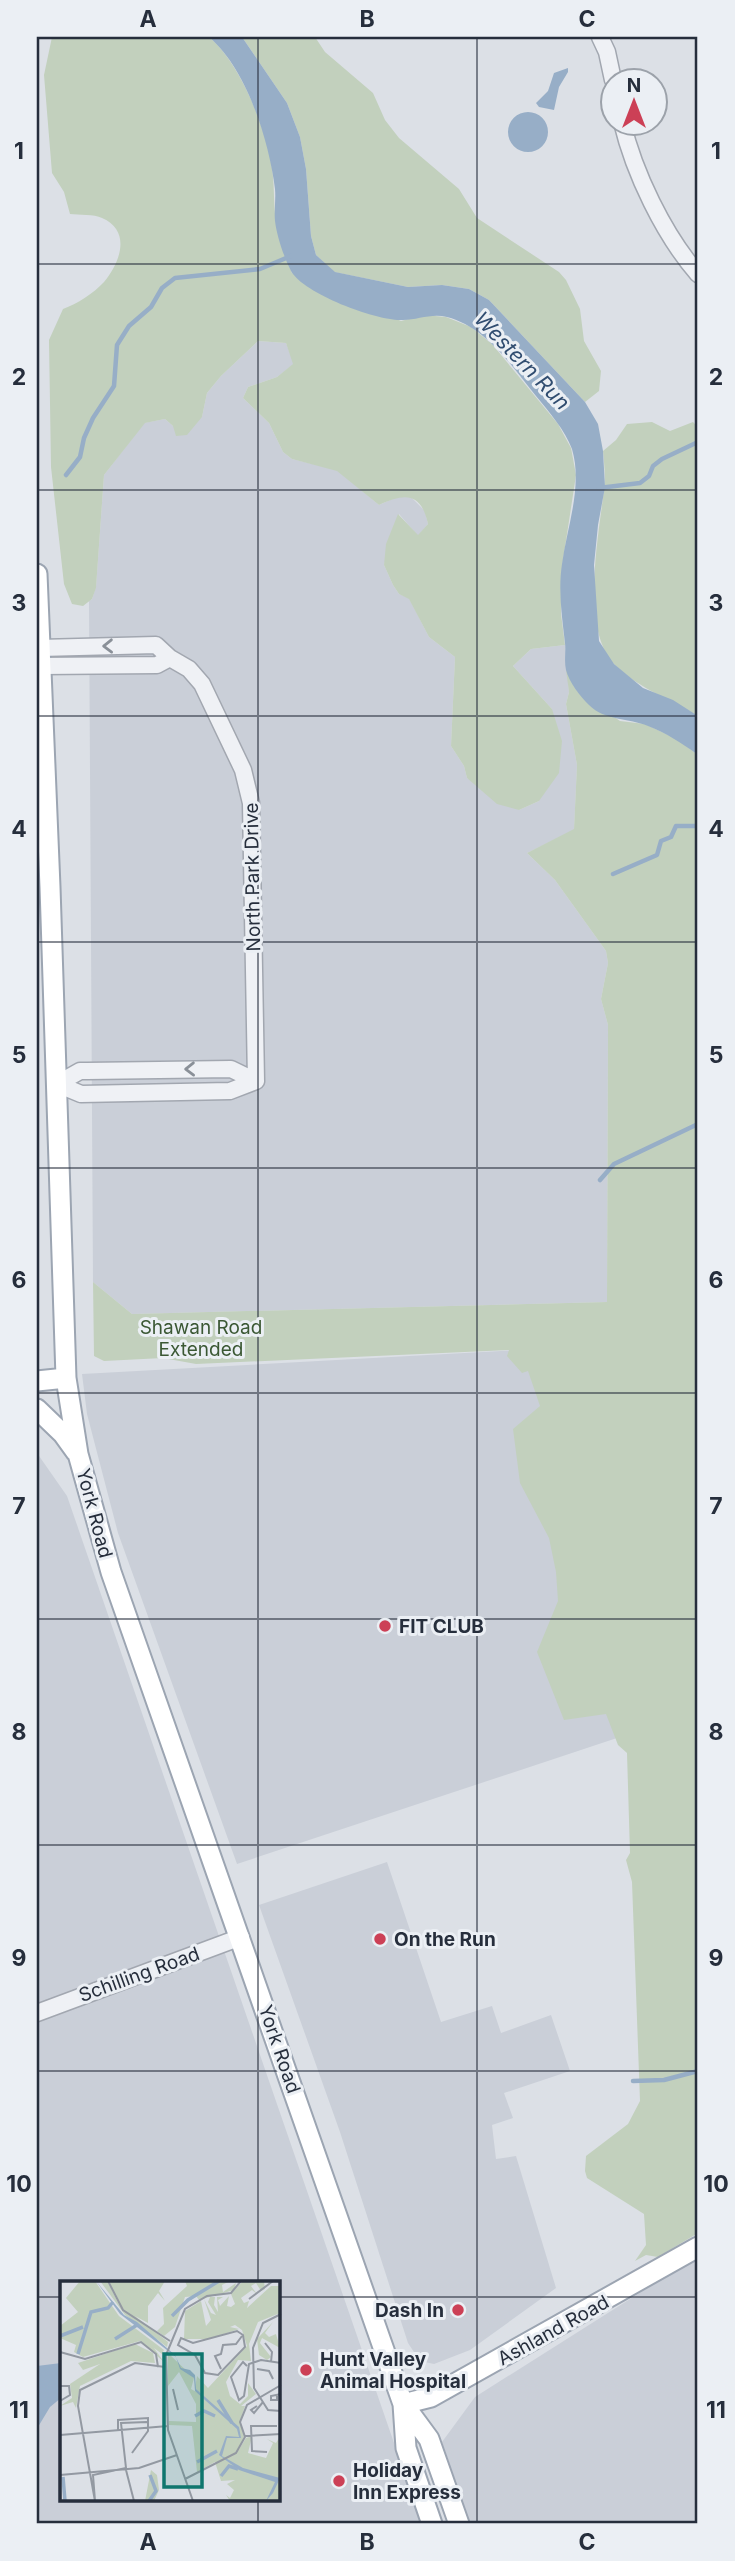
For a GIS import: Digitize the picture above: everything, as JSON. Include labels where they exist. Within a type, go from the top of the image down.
[{"type":"main road","name":"York Road","points":[[37,574],[66,1378],[78,1454],[130,1630],[241,1937],[403,2404],[406,2448],[432,2524]]},
{"type":"main road","points":[[37,1381],[66,1378]]},
{"type":"main road","points":[[37,1409],[63,1434],[78,1454]]},
{"type":"main road","name":"Ashland Road","points":[[403,2404],[432,2397],[698,2247]]},
{"type":"main road","name":"York Road","points":[[403,2404],[429,2439],[459,2524]]},
{"type":"street","points":[[600,37],[610,66]]},
{"type":"street","points":[[627,136],[642,180],[664,223],[698,274]]},
{"type":"street","name":"North Park Drive","points":[[41,657],[158,665],[170,657],[189,669],[202,684],[243,770],[250,793],[256,1081]]},
{"type":"street","points":[[57,1084],[87,1070],[230,1069],[256,1081]]},
{"type":"street","points":[[57,1084],[81,1094],[230,1091],[256,1081]]},
{"type":"street","name":"Schilling Road","points":[[37,2012],[241,1937]]},
{"type":"shaded area","points":[[258,341],[286,343],[294,364],[277,377],[248,387],[243,398],[269,423],[283,452],[292,459],[337,470],[379,505],[399,496],[410,496],[425,511],[428,524],[418,536],[399,514],[384,565],[399,594],[409,598],[429,637],[455,657],[451,746],[464,766],[467,778],[519,810],[539,801],[552,709],[513,666],[531,649],[565,645],[569,692],[566,704],[577,765],[574,830],[527,853],[555,880],[606,951],[608,963],[601,999],[608,1025],[607,1302],[132,1314],[93,1282],[89,601],[96,587],[104,475],[144,423],[165,419],[173,426],[202,417],[207,393]]},
{"type":"shaded area","points":[[609,1345],[626,1735],[237,1864],[118,1533],[87,1414],[82,1374]]},
{"type":"shaded area","points":[[37,1453],[67,1496],[422,2524],[37,2524]]},
{"type":"shaded area","points":[[387,1862],[441,2022],[492,2006],[501,2033],[551,2015],[570,2071],[504,2093],[513,2118],[492,2125],[496,2159],[516,2156],[556,2288],[470,2350],[434,2364],[420,2361],[408,2343],[340,2132],[259,1905]]},
{"type":"shaded area","points":[[698,2256],[698,2524],[470,2524],[442,2442],[475,2397]]},
{"type":"green space","points":[[52,37],[209,37],[240,77],[263,130],[272,169],[277,228],[292,273],[401,321],[424,315],[446,317],[471,327],[492,344],[558,424],[571,448],[576,475],[562,567],[561,614],[565,645],[531,649],[513,666],[552,709],[562,741],[559,773],[539,801],[519,810],[497,804],[467,778],[464,766],[451,746],[455,657],[429,637],[409,599],[399,594],[384,565],[386,544],[398,514],[418,535],[428,524],[421,506],[411,498],[404,497],[379,505],[337,471],[292,459],[283,452],[269,423],[243,398],[248,387],[277,377],[293,364],[286,343],[258,341],[207,393],[202,417],[187,435],[176,436],[173,426],[165,419],[145,423],[104,475],[96,588],[92,599],[83,606],[72,604],[64,584],[51,467],[49,340],[63,309],[90,294],[110,274],[118,257],[120,239],[111,224],[102,218],[70,214],[64,192],[52,173],[44,75]]},
{"type":"green space","points":[[242,37],[315,37],[325,52],[373,93],[385,120],[399,138],[459,189],[477,218],[559,272],[566,280],[580,309],[584,341],[601,371],[599,391],[585,402],[489,300],[469,289],[442,285],[408,287],[334,272],[316,255],[311,236],[306,169],[300,137],[287,103]]},
{"type":"green space","points":[[652,422],[670,431],[693,422],[698,427],[698,716],[625,674],[605,650],[598,630],[594,582],[605,484],[603,451],[616,440],[627,424]]},
{"type":"green space","name":"Shawan Road Extended","points":[[566,670],[578,692],[620,721],[645,724],[677,739],[698,755],[698,2233],[658,2257],[646,2255],[635,2261],[646,2245],[644,2214],[587,2178],[585,2171],[586,2156],[628,2124],[640,2101],[632,1882],[626,1860],[630,1853],[627,1753],[618,1745],[606,1714],[564,1720],[537,1652],[558,1601],[556,1572],[549,1538],[520,1483],[513,1429],[540,1406],[528,1371],[522,1373],[507,1356],[509,1350],[196,1364],[163,1358],[104,1361],[94,1356],[93,1282],[132,1314],[607,1302],[608,1025],[601,999],[608,963],[606,951],[555,880],[527,853],[574,829],[577,765],[566,704],[569,692]]},
{"type":"water","name":"Western Run","points":[[209,37],[242,37],[287,103],[300,137],[306,169],[311,236],[316,255],[335,272],[408,287],[442,285],[469,289],[489,300],[585,402],[598,424],[603,451],[605,487],[594,565],[599,641],[614,664],[643,688],[673,700],[698,716],[698,755],[655,729],[641,723],[610,717],[595,710],[567,675],[560,584],[576,477],[572,449],[561,428],[498,349],[474,329],[441,316],[400,320],[374,316],[325,297],[298,280],[288,265],[277,234],[275,189],[262,128],[245,86],[222,51]]},
{"type":"water","points":[[568,68],[559,87],[554,110],[539,107],[536,103],[548,91],[554,73]]},
{"type":"water","points":[[528,112],[542,118],[548,132],[542,146],[528,152],[514,146],[508,132],[514,118]]},
{"type":"water","points":[[60,2363],[60,2399],[50,2407],[38,2427],[37,2366]]},
{"type":"waterway","points":[[66,475],[80,457],[84,438],[93,418],[114,386],[117,345],[129,326],[151,307],[162,288],[175,278],[260,269],[291,256]]},
{"type":"waterway","points":[[599,488],[640,483],[662,459],[698,442]]},
{"type":"waterway","points":[[613,874],[657,855],[661,841],[671,837],[676,826],[698,826]]},
{"type":"waterway","points":[[600,1180],[614,1164],[698,1124]]},
{"type":"waterway","points":[[633,2081],[664,2080],[698,2071]]},
{"type":"place","name":"FIT CLUB","points":[[385,1626]]},
{"type":"place","name":"On the Run","points":[[380,1939]]},
{"type":"place","name":"Dash In","points":[[458,2310]]},
{"type":"place","name":"Hunt Valley Animal Hospital","points":[[306,2370]]},
{"type":"place","name":"Holiday Inn Express","points":[[339,2481]]}]
